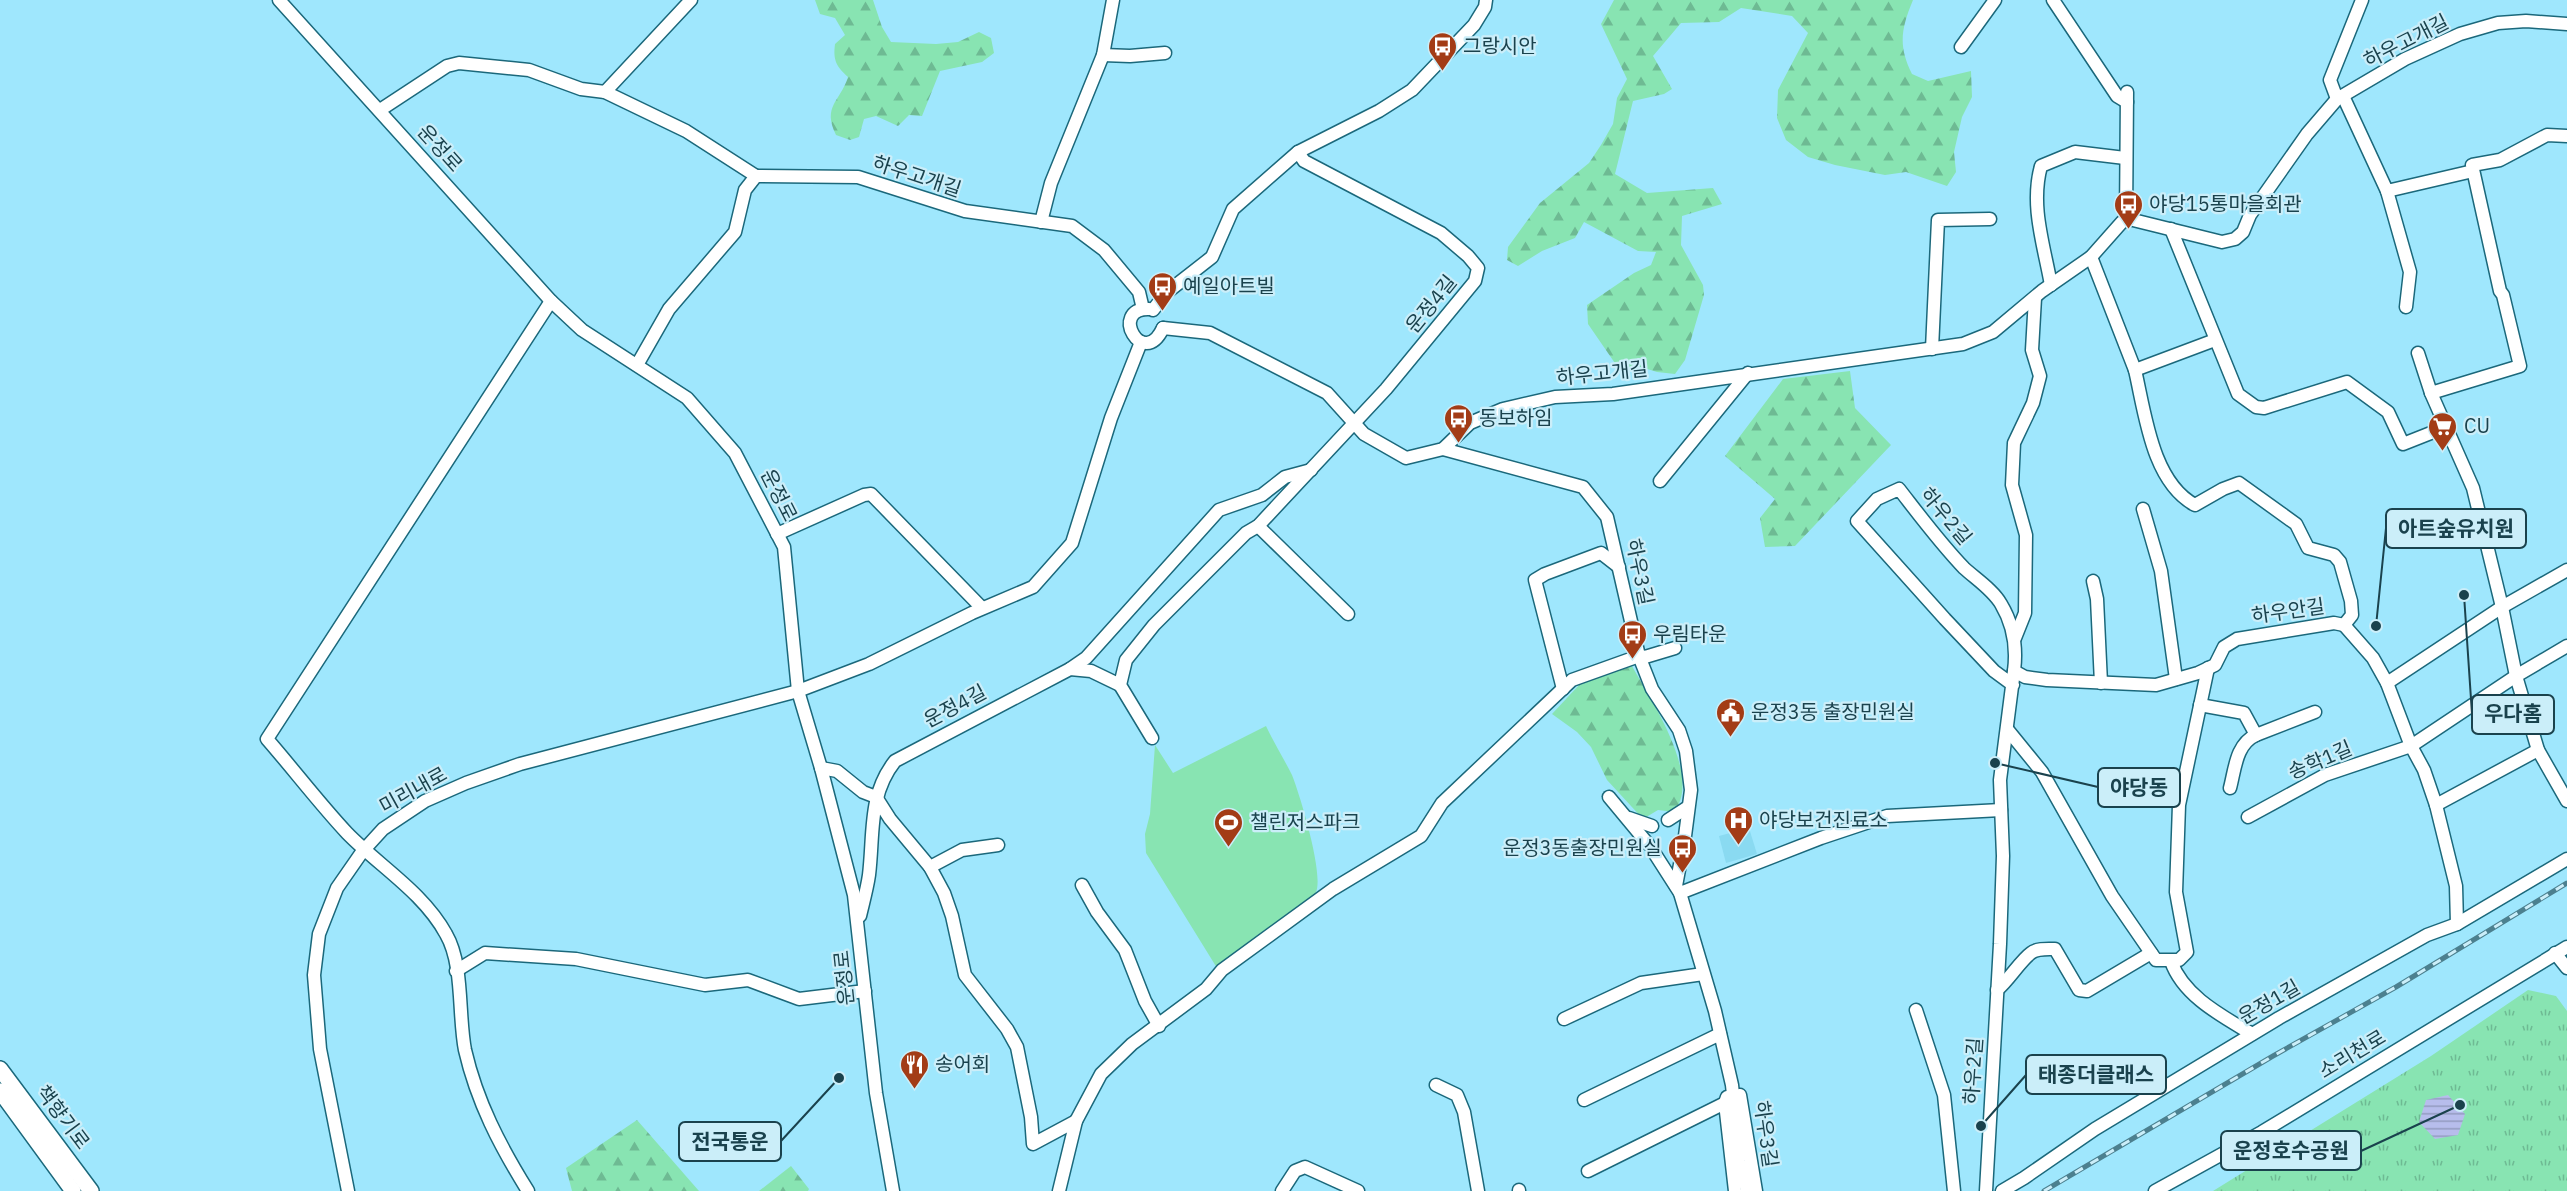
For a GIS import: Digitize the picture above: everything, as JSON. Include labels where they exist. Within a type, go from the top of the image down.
[{"type":"main road","points":[[0,1059],[18,1092]]},
{"type":"main road","name":"책향기로","points":[[0,1069],[91,1191]]},
{"type":"main road","name":"책향기로","points":[[0,1091],[73,1191]]},
{"type":"street","name":"운정로","points":[[279,0],[551,301],[582,330],[687,398],[735,453],[784,547],[798,691],[854,895],[876,1093],[893,1191]]},
{"type":"street","points":[[605,92],[691,0]]},
{"type":"street","points":[[1041,222],[1051,183],[1103,55],[1113,0]]},
{"type":"street","points":[[1443,449],[1406,458],[1364,434],[1327,393],[1210,333],[1163,328],[1159,337],[1151,342],[1141,342],[1134,337],[1130,329],[1130,321],[1135,313],[1148,310],[1212,257],[1233,209],[1298,152],[1379,111],[1412,90],[1474,25],[1485,7],[1486,0]]},
{"type":"street","points":[[1961,47],[1995,0]]},
{"type":"street","points":[[2053,0],[2117,96],[2127,97],[2126,221]]},
{"type":"street","name":"하우고개길","points":[[2340,97],[2330,80],[2362,0]]},
{"type":"street","name":"하우고개길","points":[[1443,449],[1470,423],[1503,409],[1555,397],[1613,394],[1980,339],[1993,332],[2051,285],[2091,257],[2129,219],[2222,242],[2235,239],[2243,232],[2250,215],[2307,134],[2340,97],[2405,59],[2460,34],[2498,23],[2526,21],[2567,24]]},
{"type":"street","points":[[1103,55],[1130,56],[1165,53]]},
{"type":"street","points":[[380,110],[447,66],[459,63],[529,69],[581,89],[605,92],[686,131],[756,176],[745,190],[735,232],[669,309],[637,365]]},
{"type":"street","points":[[2340,97],[2360,130],[2387,191],[2410,272],[2406,307]]},
{"type":"street","points":[[2431,393],[2520,366],[2503,295],[2499,291],[2472,165],[2500,160],[2547,135],[2567,136]]},
{"type":"street","name":"운정4길","points":[[1120,685],[1126,660],[1154,625],[1246,533],[1258,526],[1355,424],[1475,281],[1478,268],[1468,256],[1441,233],[1304,161],[1298,152]]},
{"type":"street","points":[[2051,285],[2039,232],[2036,183],[2041,166],[2075,152],[2125,158]]},
{"type":"street","points":[[2387,191],[2473,171]]},
{"type":"street","name":"하우고개길","points":[[756,176],[858,177],[965,211],[1072,226],[1104,250],[1139,292],[1148,310],[1162,321],[1163,328]]},
{"type":"street","points":[[1932,348],[1938,220],[1990,219]]},
{"type":"street","points":[[2171,229],[2238,394],[2256,407],[2264,408],[2347,382],[2388,412],[2403,444],[2446,427]]},
{"type":"street","points":[[2091,257],[2135,370],[2215,340]]},
{"type":"street","points":[[2014,642],[2025,613],[2026,535],[2012,485],[2014,443],[2033,403],[2040,376],[2031,350],[2035,298]]},
{"type":"street","points":[[528,1191],[492,1130],[480,1101],[465,1049],[452,948],[438,922],[412,892],[348,833],[267,740],[551,301]]},
{"type":"street","name":"미리내로","points":[[348,1191],[320,1049],[314,975],[319,934],[338,888],[364,849],[383,828],[425,801],[466,783],[520,764],[798,691],[869,664],[1033,587],[1072,543],[1111,418],[1141,342]]},
{"type":"street","points":[[2418,353],[2431,393],[2473,488],[2516,676],[2538,750],[2566,797]]},
{"type":"street","name":"하우안길","points":[[2135,370],[2156,456],[2186,501],[2195,506],[2223,489],[2239,483],[2296,524],[2308,548],[2334,555],[2340,562],[2352,615],[2344,626],[2334,623],[2237,639],[2224,647],[2214,665],[2208,668],[2179,805],[2176,892],[2187,952],[2179,960],[2171,961]]},
{"type":"street","points":[[1660,481],[1748,373]]},
{"type":"street","name":"하우3길","points":[[1443,449],[1584,487],[1607,517],[1639,656],[1652,689],[1679,730],[1689,772],[1691,790],[1678,890]]},
{"type":"street","name":"운정4길","points":[[858,927],[868,877],[876,797],[883,776],[895,762],[1070,669],[1086,658],[1219,510],[1262,495],[1285,477],[1312,469]]},
{"type":"street","name":"하우2길","points":[[1986,1191],[2003,856],[2000,780],[2013,685],[2013,629],[2000,602],[1964,568],[1931,531],[1899,489],[1877,499],[1857,521],[1994,671],[2013,685]]},
{"type":"street","points":[[777,534],[864,495],[871,494],[982,609]]},
{"type":"street","points":[[2143,509],[2161,572],[2176,679]]},
{"type":"street","points":[[1258,526],[1348,615]]},
{"type":"street","points":[[1563,689],[1535,580],[1600,553],[1619,567]]},
{"type":"street","points":[[2387,683],[2502,607],[2567,570]]},
{"type":"street","points":[[2093,581],[2097,600],[2101,683]]},
{"type":"street","points":[[2344,626],[2373,658],[2387,683],[2411,746],[2424,770],[2436,804],[2456,886],[2457,924],[2567,859]]},
{"type":"street","name":"송학1길","points":[[2248,817],[2325,775],[2411,746],[2516,676],[2567,646]]},
{"type":"street","points":[[1059,1191],[1076,1121],[1101,1074],[1132,1044],[1206,989],[1222,970],[1333,890],[1420,836],[1442,803],[1572,680],[1639,656],[1645,657],[1675,648]]},
{"type":"street","points":[[2014,671],[2025,677],[2156,685],[2208,668]]},
{"type":"street","points":[[1070,669],[1091,670],[1120,685],[1152,738]]},
{"type":"street","points":[[2200,705],[2244,713],[2256,735]]},
{"type":"street","points":[[2230,788],[2239,753],[2247,739],[2315,712]]},
{"type":"street","points":[[2007,729],[2042,772],[2112,896],[2156,960],[2171,961],[2173,968],[2197,998],[2215,1012],[2252,1034]]},
{"type":"street","points":[[2436,804],[2538,750]]},
{"type":"street","points":[[821,768],[837,771],[863,792],[876,797],[890,819],[930,867],[944,893],[952,916],[965,975],[1007,1029],[1017,1047],[1031,1117],[1033,1144],[1076,1121]]},
{"type":"street","name":"하우3길","points":[[1609,797],[1628,817],[1678,890],[1720,1034],[1732,1085],[1740,1094],[1756,1191]]},
{"type":"street","points":[[1668,820],[1688,807]]},
{"type":"street","points":[[1678,890],[1887,816],[2001,810]]},
{"type":"street","name":"하우3길","points":[[1628,817],[1652,826]]},
{"type":"street","points":[[930,867],[962,850],[998,845]]},
{"type":"street","points":[[1082,885],[1097,912],[1125,950],[1145,1001],[1158,1026]]},
{"type":"street","name":"운정1길","points":[[2002,1191],[2133,1106],[2252,1034],[2427,935],[2457,924]]},
{"type":"street","name":"소리천로","points":[[2149,1191],[2160,1188],[2262,1132],[2567,947]]},
{"type":"street","points":[[1997,990],[2010,979],[2031,953],[2040,950],[2055,949],[2079,990],[2087,991],[2151,953]]},
{"type":"street","points":[[456,971],[485,953],[576,959],[705,985],[748,980],[799,999],[865,991]]},
{"type":"street","points":[[2555,953],[2567,968]]},
{"type":"street","points":[[1564,1019],[1641,983],[1660,978],[1703,974]]},
{"type":"street","points":[[1916,1010],[1944,1095],[1954,1191]]},
{"type":"street","points":[[1584,1100],[1720,1034]]},
{"type":"street","points":[[1436,1085],[1456,1095],[1464,1112],[1478,1191]]},
{"type":"street","points":[[1732,1085],[1740,1161],[1747,1191]]},
{"type":"street","name":"하우3길","points":[[1732,1085],[1725,1102],[1735,1191]]},
{"type":"street","points":[[1588,1171],[1725,1102]]},
{"type":"street","points":[[1281,1191],[1294,1171],[1305,1167],[1358,1191]]},
{"type":"shaded area","name":"야당보건진료소","points":[[1749,828],[1757,854],[1726,863],[1719,836]]},
{"type":"shaded area","points":[[2448,1095],[2465,1114],[2458,1135],[2435,1139],[2419,1122],[2426,1100]]},
{"type":"green space","points":[[815,0],[873,0],[882,27],[891,42],[936,44],[958,42],[979,32],[991,38],[994,53],[982,62],[940,71],[922,116],[909,115],[898,126],[876,116],[864,119],[859,137],[850,140],[836,135],[831,117],[834,104],[848,77],[838,66],[834,54],[835,44],[845,35],[835,18],[820,14]]},
{"type":"green space","points":[[1614,0],[1913,0],[1903,37],[1905,55],[1912,74],[1928,81],[1971,71],[1972,97],[1962,117],[1954,152],[1956,172],[1947,186],[1906,172],[1885,175],[1808,157],[1786,140],[1777,118],[1778,90],[1808,33],[1792,16],[1741,8],[1719,22],[1681,23],[1653,56],[1672,89],[1664,94],[1633,101],[1615,174],[1647,193],[1713,188],[1722,204],[1682,216],[1681,245],[1703,285],[1704,295],[1685,360],[1675,374],[1641,367],[1619,369],[1588,324],[1587,305],[1634,273],[1651,265],[1656,252],[1638,251],[1584,222],[1575,238],[1542,251],[1518,266],[1507,260],[1508,247],[1540,203],[1589,163],[1613,124],[1617,98],[1627,79],[1601,24]]},
{"type":"green space","points":[[1850,371],[1855,408],[1891,445],[1795,546],[1765,547],[1760,518],[1775,499],[1725,456],[1783,379]]},
{"type":"green space","points":[[1632,666],[1671,738],[1682,779],[1681,797],[1674,812],[1658,810],[1643,819],[1607,780],[1591,747],[1577,732],[1552,714],[1580,684]]},
{"type":"green space","name":"챌린저스파크","points":[[1266,726],[1292,775],[1300,799],[1314,852],[1318,883],[1316,892],[1300,911],[1217,968],[1146,853],[1145,834],[1150,814],[1155,745],[1173,773]]},
{"type":"green space","points":[[2528,990],[2556,996],[2567,1011],[2567,1191],[2213,1191],[2431,1056]]},
{"type":"green space","points":[[637,1120],[699,1191],[572,1191],[566,1168]]},
{"type":"green space","points":[[791,1166],[809,1189],[808,1191],[759,1191]]},
{"type":"railway","points":[[2044,1191],[2273,1056],[2396,987],[2567,883]]},
{"type":"place","name":"그랑시안","points":[[1442,72]]},
{"type":"place","name":"야당15통마을회관","points":[[2128,230]]},
{"type":"place","name":"예일아트빌","points":[[1162,312]]},
{"type":"place","name":"동보하임","points":[[1458,444]]},
{"type":"place","name":"CU","points":[[2443,452]]},
{"type":"place","name":"우다홈","points":[[2464,595]]},
{"type":"place","name":"아트숲유치원","points":[[2376,626]]},
{"type":"place","name":"우림타운","points":[[1632,660]]},
{"type":"place","name":"운정3동 출장민원실","points":[[1730,738]]},
{"type":"place","name":"야당동","points":[[1995,763]]},
{"type":"place","name":"야당보건진료소","points":[[1738,846]]},
{"type":"place","name":"챌린저스파크","points":[[1229,848]]},
{"type":"place","name":"운정3동출장민원실","points":[[1683,874]]},
{"type":"place","name":"전국통운","points":[[839,1078]]},
{"type":"place","name":"송어회","points":[[914,1090]]},
{"type":"place","name":"운정호수공원","points":[[2460,1105]]},
{"type":"place","name":"태종더클래스","points":[[1981,1126]]}]
